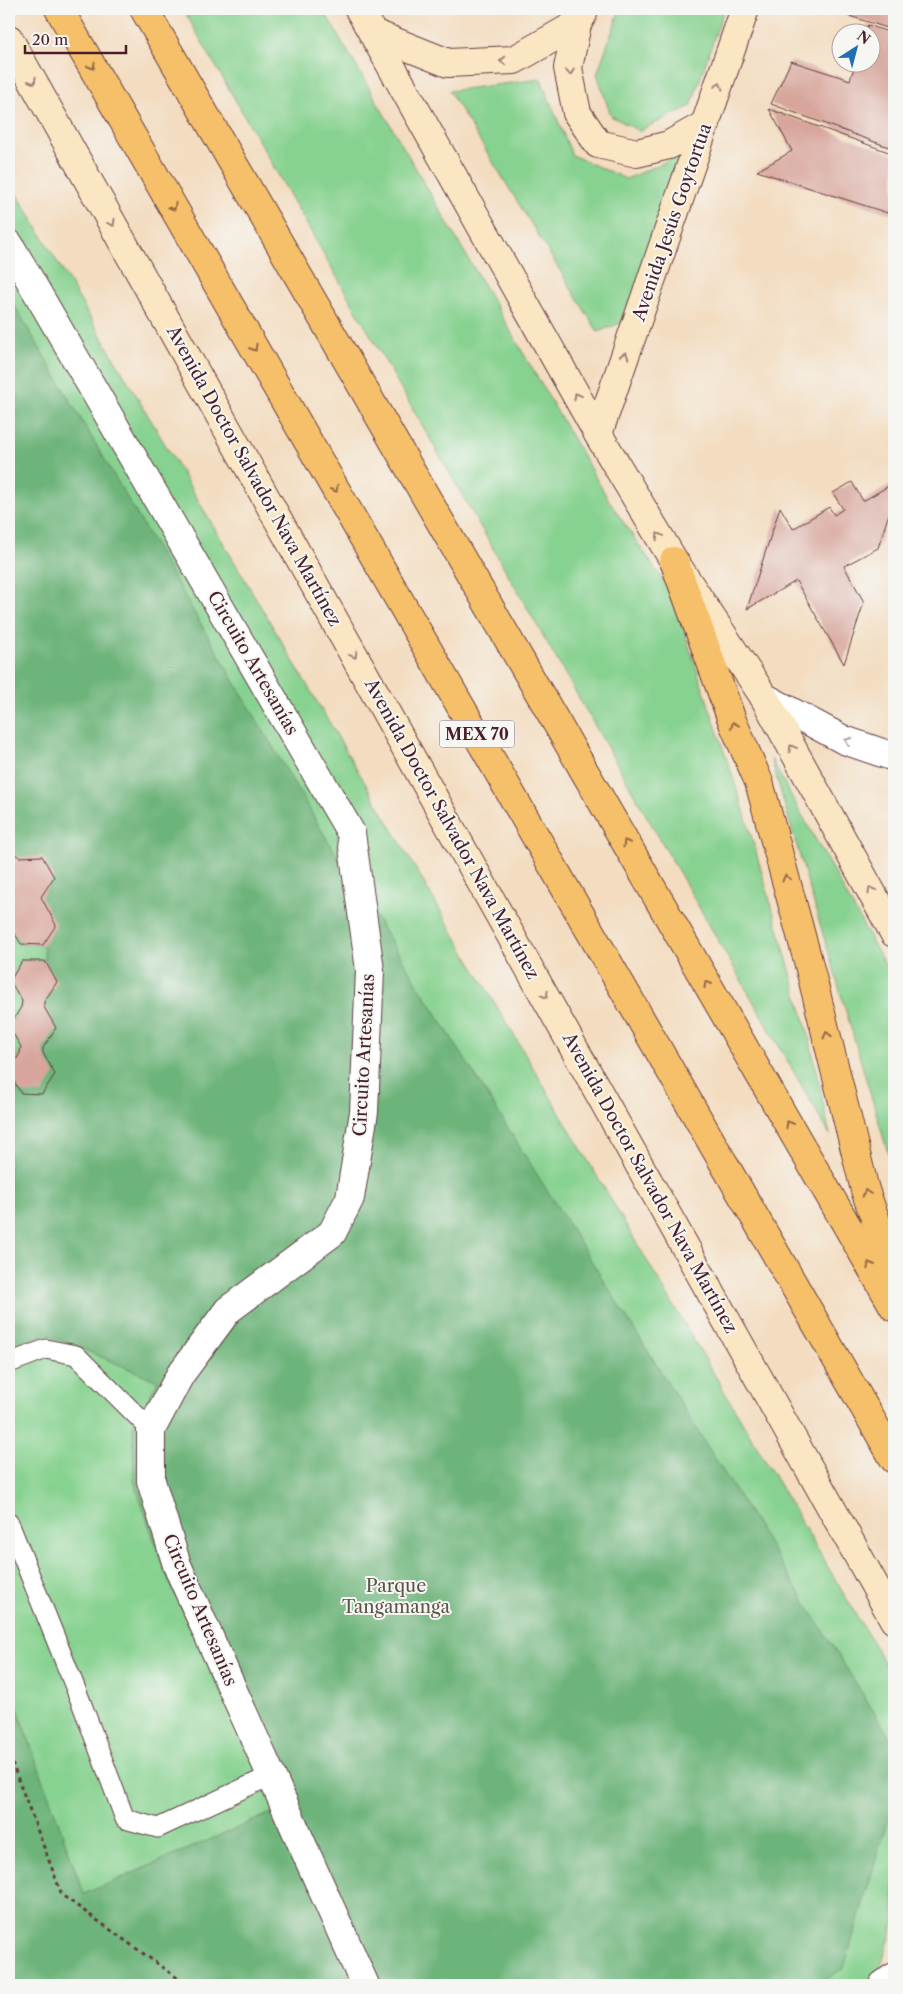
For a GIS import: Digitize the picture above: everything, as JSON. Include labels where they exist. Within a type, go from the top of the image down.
[{"type":"highway","name":"MEX 70","points":[[59,9],[894,1459]]},
{"type":"highway","points":[[144,9],[894,1307]]},
{"type":"highway","points":[[674,561],[733,723],[759,782],[808,961],[865,1190],[894,1272]]},
{"type":"main road","points":[[358,9],[598,434],[674,561],[764,697],[894,933]]},
{"type":"main road","name":"Avenida Jesús Goytortua","points":[[598,434],[745,9]]},
{"type":"main road","points":[[373,33],[448,63],[514,60],[581,16]]},
{"type":"main road","points":[[581,16],[568,68],[577,113],[598,144],[637,153],[669,145],[706,124]]},
{"type":"main road","name":"Avenida Doctor Salvador Nava Martínez","points":[[9,39],[894,1620]]},
{"type":"street","name":"Circuito Artesanías","points":[[9,244],[351,832],[370,970],[364,1112],[350,1198],[332,1233],[228,1310],[180,1376],[151,1430],[151,1480],[177,1565],[365,1985]]},
{"type":"street","points":[[764,697],[844,740],[894,756]]},
{"type":"street","points":[[883,1985],[894,1977]]},
{"type":"lane","points":[[9,1363],[46,1348],[76,1355],[151,1430]]},
{"type":"lane","points":[[9,1523],[81,1702],[125,1818],[158,1828],[272,1775]]},
{"type":"path","points":[[9,1755],[62,1894],[187,1985]]},
{"type":"green space","points":[[183,9],[323,9],[611,504],[671,592],[744,811],[808,1032],[830,1135]]},
{"type":"green space","points":[[620,9],[724,9],[691,106],[639,131],[611,116],[597,74]]},
{"type":"green space","points":[[541,79],[572,155],[626,179],[683,154],[630,319],[598,332],[449,91]]},
{"type":"green space","name":"Parque Tangamanga","points":[[9,180],[894,1679],[894,1924],[880,1970],[889,1985],[9,1985]]},
{"type":"green space","name":"Parque Tangamanga","points":[[9,296],[325,836],[894,1744],[894,1798],[844,1968],[818,1985],[9,1985],[9,1684],[84,1894],[276,1811],[165,1572],[134,1481],[133,1425],[158,1381],[46,1334],[9,1348],[9,1073],[20,1053],[21,1047],[9,1027],[21,1007],[22,1001],[10,981],[22,961],[45,961],[43,945],[21,944],[9,924]]},
{"type":"green space","points":[[771,759],[894,981],[894,1173]]},
{"type":"building","points":[[848,9],[894,9],[894,30],[880,26],[880,22],[868,22],[846,15]]},
{"type":"building","points":[[880,29],[894,34],[894,149],[771,104],[791,61],[850,80],[853,72],[880,72]]},
{"type":"building","points":[[769,109],[894,154],[894,215],[757,171],[792,151]]},
{"type":"building","points":[[852,482],[863,501],[894,483],[894,498],[878,548],[844,566],[864,602],[844,664],[796,581],[747,609],[780,507],[793,529],[829,507],[834,515],[843,509],[833,493]]},
{"type":"building","points":[[9,845],[19,857],[42,856],[54,877],[41,897],[56,925],[43,945],[21,944],[9,924]]},
{"type":"building","points":[[22,961],[45,961],[57,982],[44,1002],[44,1007],[56,1028],[43,1048],[43,1053],[55,1074],[42,1094],[21,1093],[9,1073],[20,1053],[21,1047],[9,1027],[21,1007],[22,1001],[10,981]]}]
